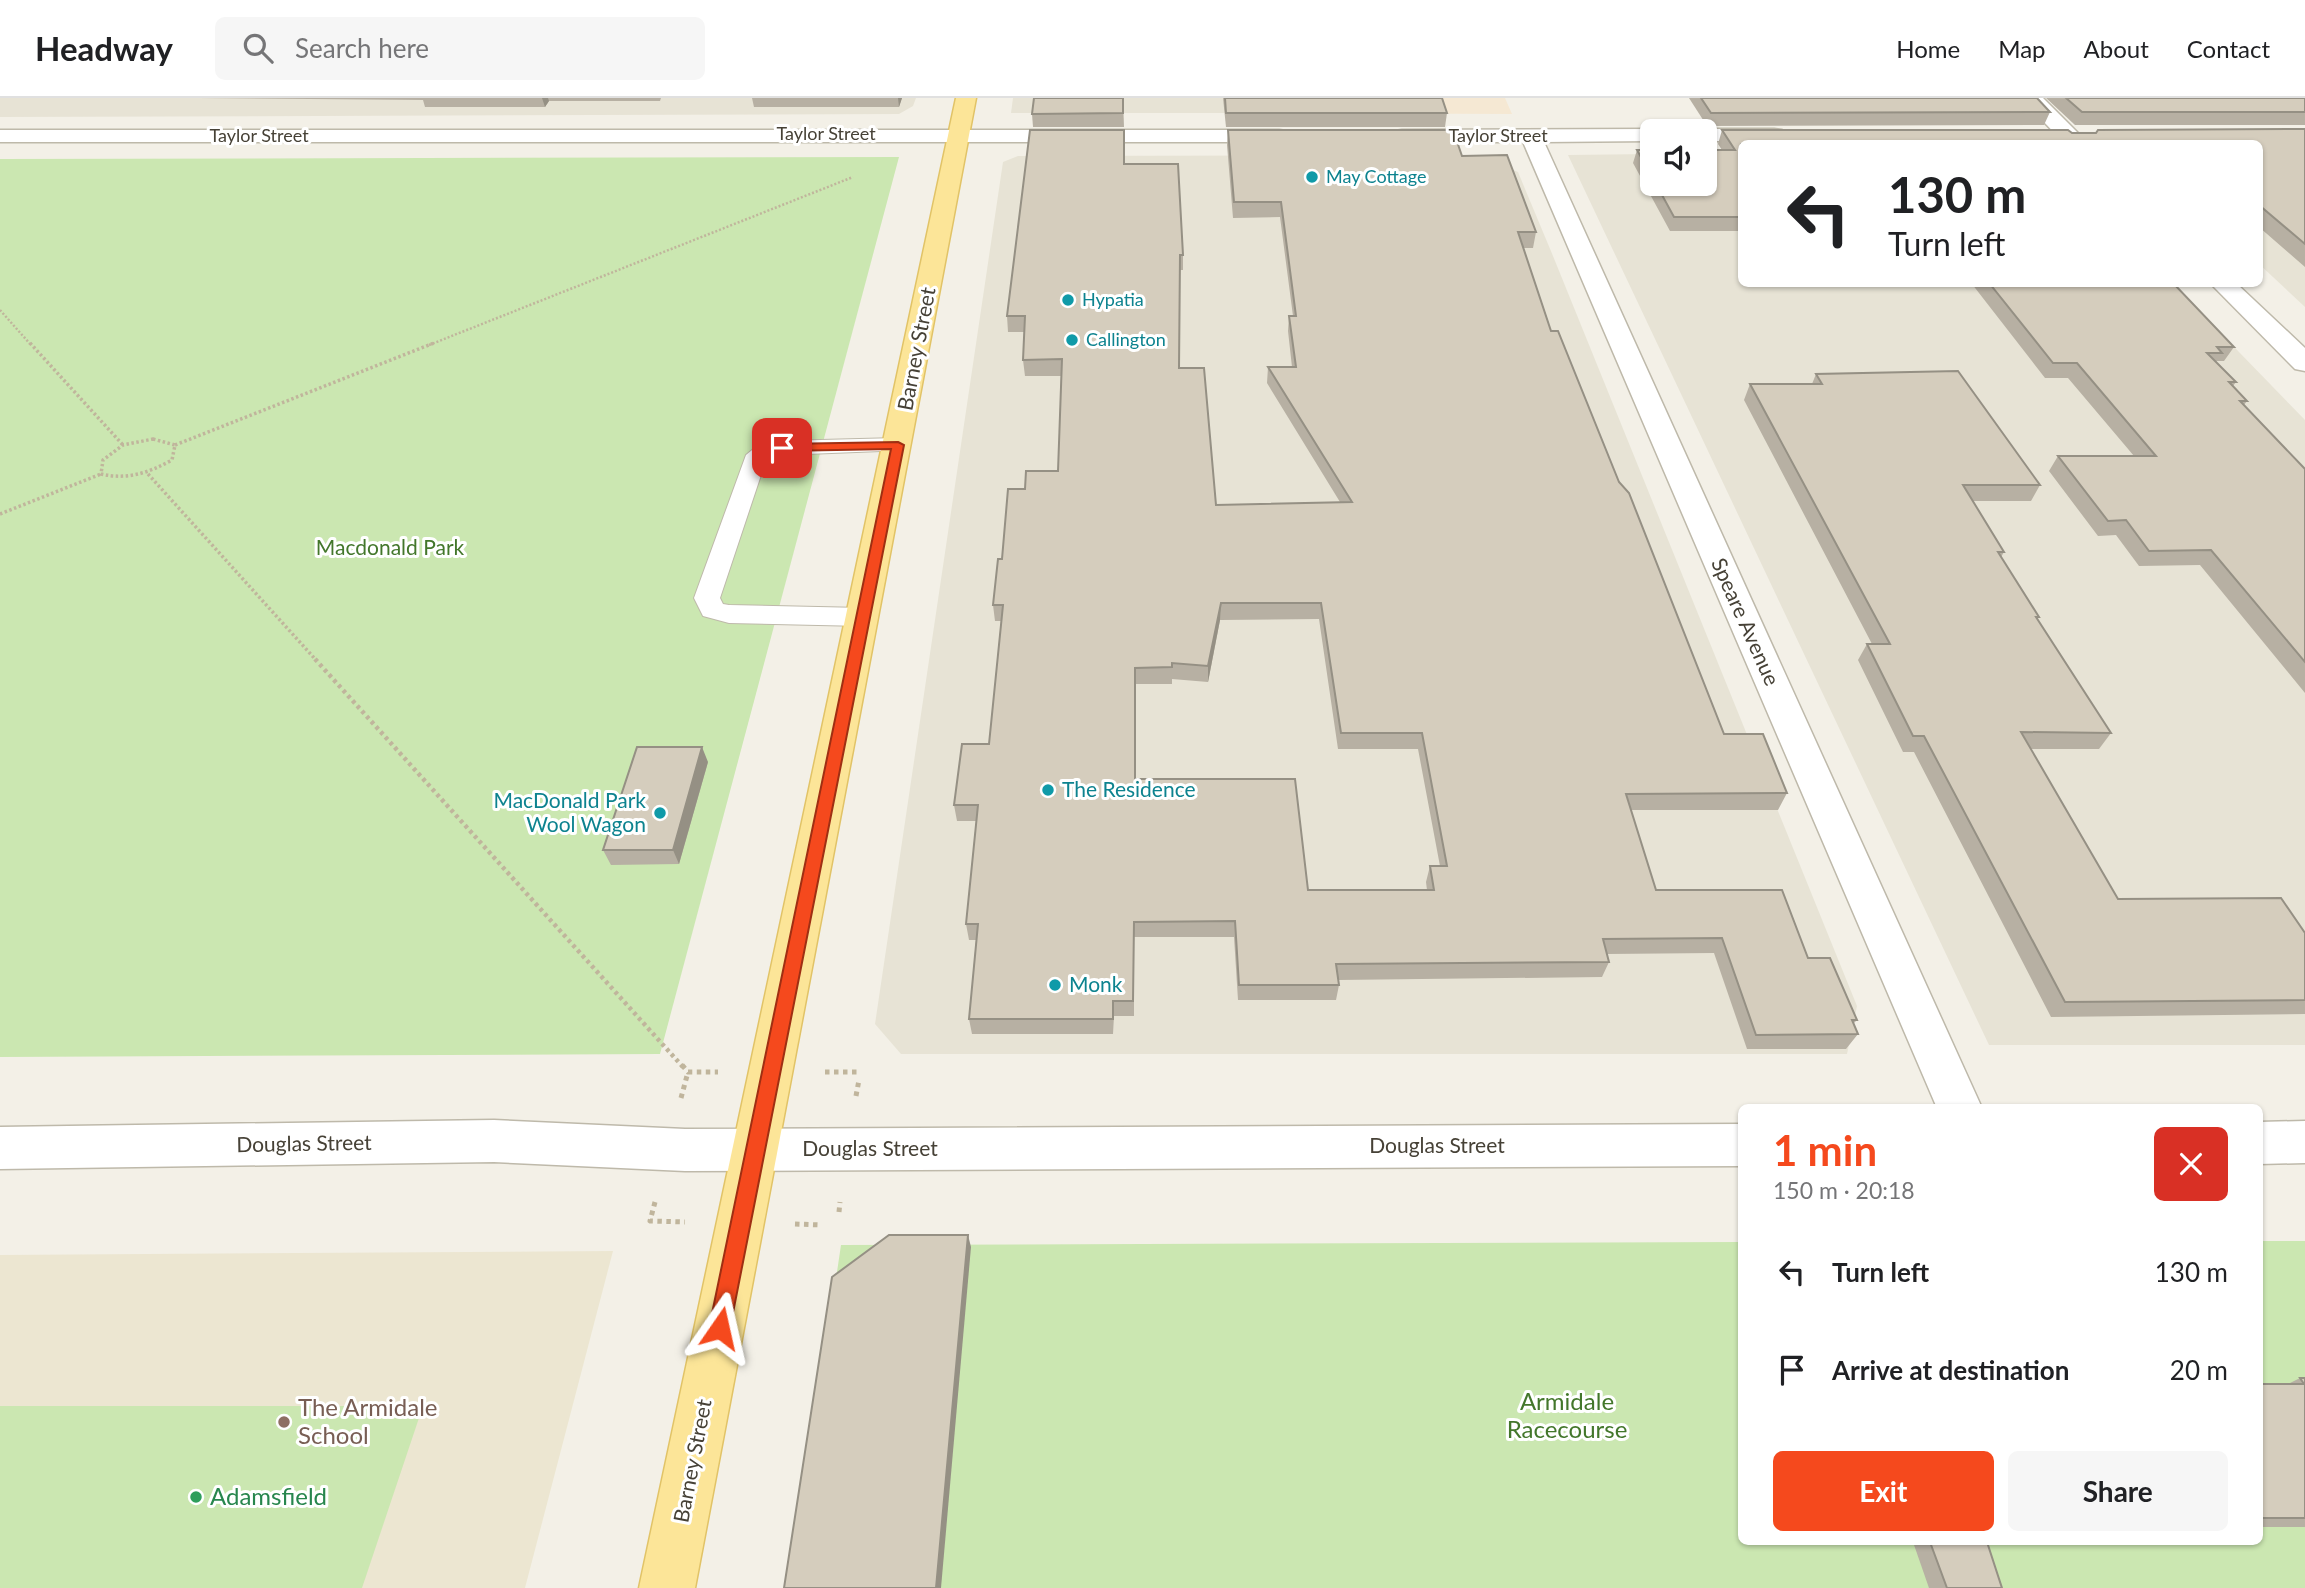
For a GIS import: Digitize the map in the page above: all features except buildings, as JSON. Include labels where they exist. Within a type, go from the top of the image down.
[{"type":"main road","name":"Barney Street","points":[[667,1588],[966,98]]},
{"type":"street","points":[[2031,98],[2080,138]]},
{"type":"street","name":"Taylor Street","points":[[1378,136],[1640,135]]},
{"type":"street","points":[[1717,135],[1800,135]]},
{"type":"street","points":[[2044,135],[2080,138]]},
{"type":"street","name":"Taylor Street","points":[[0,136],[1294,136]]},
{"type":"street","name":"Speare Avenue","points":[[1531,136],[1958,1104]]},
{"type":"street","points":[[2226,287],[2305,363]]},
{"type":"street","name":"Douglas Street","points":[[0,1148],[494,1141],[668,1150],[1738,1145]]},
{"type":"street","points":[[2263,1143],[2305,1142]]},
{"type":"lane","points":[[863,617],[729,614],[713,610],[707,598],[754,460],[765,451],[782,448],[898,445]]},
{"type":"path","points":[[102,474],[103,460],[122,445],[153,439],[174,445],[857,175]]},
{"type":"path","points":[[0,310],[122,445]]},
{"type":"path","points":[[0,514],[102,474],[120,479],[148,474],[172,460],[174,445]]},
{"type":"path","points":[[148,474],[688,1072]]},
{"type":"path","points":[[849,1072],[860,1072]]},
{"type":"shaded area","points":[[0,98],[916,98],[913,106],[899,114],[0,117]]},
{"type":"shaded area","points":[[1013,98],[1256,98],[1258,113],[1011,113]]},
{"type":"shaded area","points":[[1256,98],[1505,98],[1512,114],[1258,113]]},
{"type":"shaded area","points":[[2263,153],[2305,153],[2305,307],[2263,268]]},
{"type":"shaded area","points":[[1640,154],[1640,196],[1717,196],[1717,173],[1738,156],[1738,287],[2176,287],[2305,420],[2305,1045],[1989,1045],[1568,155]]},
{"type":"shaded area","points":[[1479,155],[1518,172],[1553,256],[1857,1006],[1847,1054],[901,1054],[875,1024],[1003,162],[1018,156]]},
{"type":"shaded area","name":"The Armidale School","points":[[613,1251],[525,1588],[0,1588],[0,1255]]},
{"type":"green space","name":"Macdonald Park","points":[[899,157],[660,1054],[0,1057],[0,159]]},
{"type":"green space","name":"Armidale Racecourse","points":[[2263,1241],[2305,1241],[2305,1588],[790,1588],[841,1245],[1738,1242],[1738,1545],[2263,1545]]},
{"type":"green space","name":"Adamsfield","points":[[0,1406],[423,1406],[362,1588],[0,1588]]},
{"type":"place","name":"May Cottage","points":[[1312,177]]},
{"type":"place","name":"Hypatia","points":[[1068,300]]},
{"type":"place","name":"Callington","points":[[1072,340]]},
{"type":"place","name":"The Residence","points":[[1048,790]]},
{"type":"place","name":"MacDonald Park Wool Wagon","points":[[660,813]]},
{"type":"place","name":"Monk","points":[[1055,985]]},
{"type":"place","name":"The Armidale School","points":[[284,1422]]},
{"type":"place","name":"Adamsfield","points":[[196,1497]]},
{"type":"route","points":[[720,1328],[898,445],[782,448]]}]
